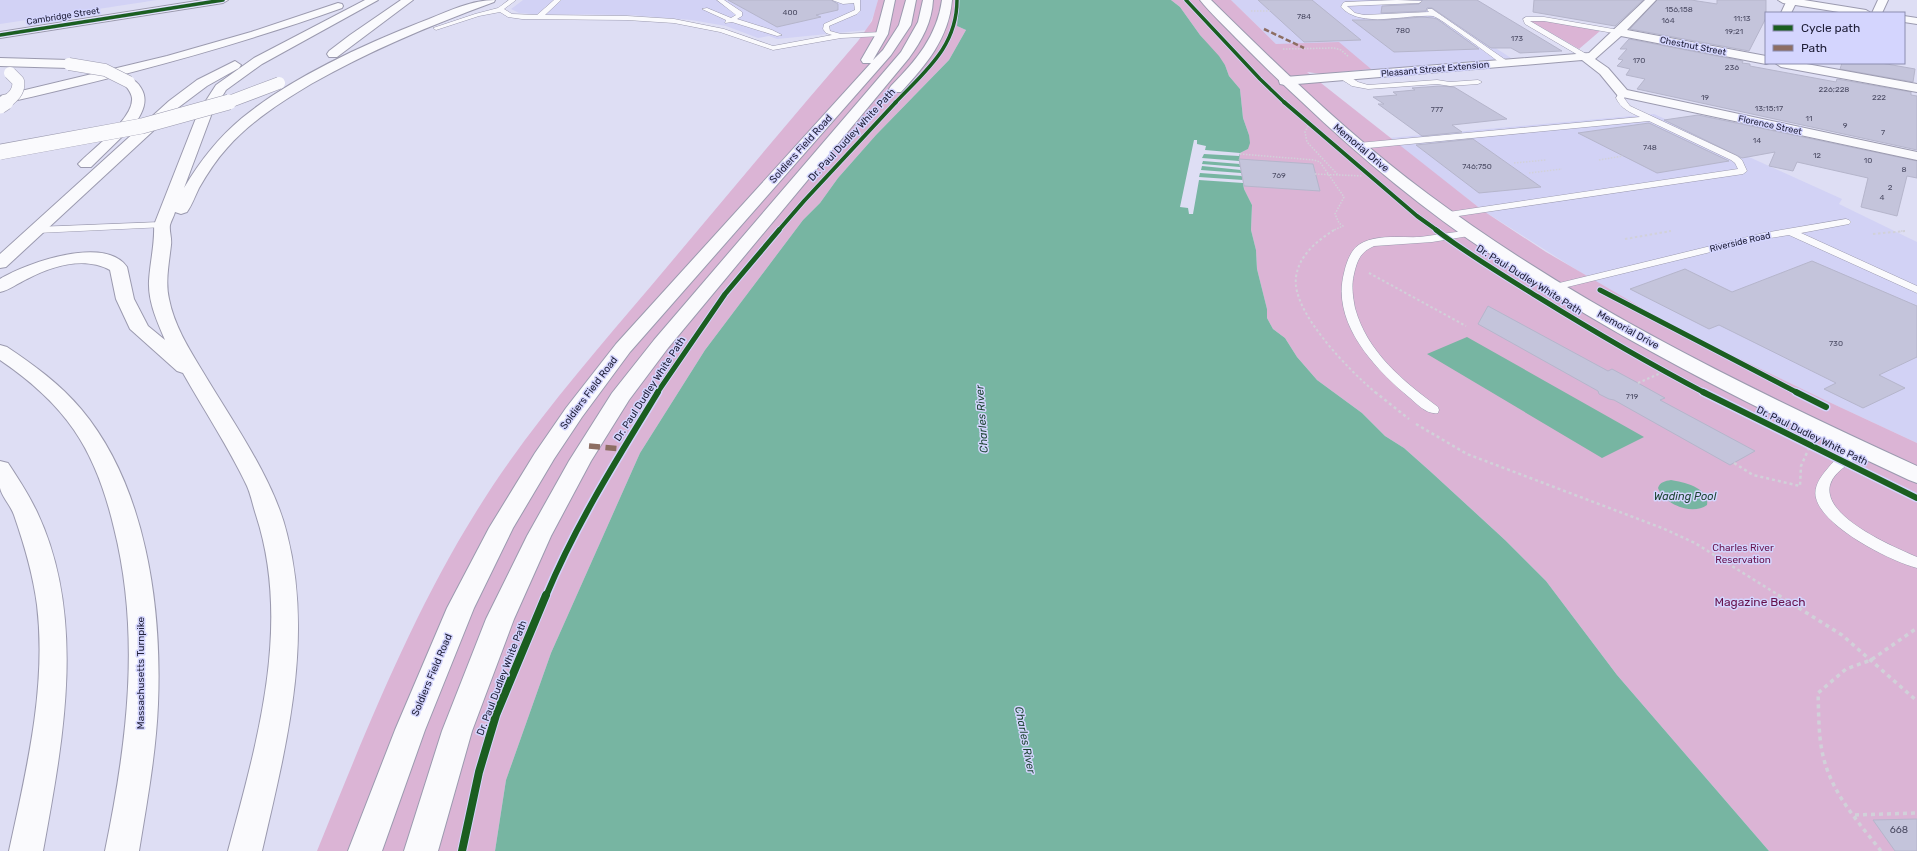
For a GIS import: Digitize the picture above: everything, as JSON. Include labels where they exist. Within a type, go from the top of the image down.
[{"type":"main road","name":"Cambridge Street","points":[[0,30],[192,0]]},
{"type":"main road","name":"Cambridge Street","points":[[0,35],[223,0]]},
{"type":"main road","points":[[0,100],[106,76],[190,54],[355,0]]},
{"type":"main road","points":[[0,248],[26,234],[185,94],[208,79],[355,0]]},
{"type":"main road","points":[[245,851],[279,701],[284,672],[286,611],[281,559],[269,512],[255,480],[167,325],[161,307],[158,281],[163,233],[205,113],[221,88],[258,61],[372,0]]},
{"type":"main road","points":[[333,54],[354,37],[408,0]]},
{"type":"main road","points":[[163,233],[175,223],[192,186],[206,165],[238,129],[264,108],[303,83],[365,50],[420,26],[490,0]]},
{"type":"main road","points":[[851,93],[863,67],[882,34],[890,0]]},
{"type":"main road","name":"Soldiers Field Road","points":[[366,851],[399,753],[467,594],[500,529],[551,446],[595,384],[623,348],[887,52],[900,34],[908,17],[911,0]]},
{"type":"main road","name":"Soldiers Field Road","points":[[421,851],[457,731],[500,619],[539,536],[580,461],[620,398],[648,360],[911,46],[925,20],[928,0]]},
{"type":"main road","points":[[824,151],[869,116],[922,60],[936,40],[943,26],[946,0]]},
{"type":"main road","name":"Memorial Drive","points":[[1205,0],[1285,81],[1358,146],[1445,215],[1471,233],[1555,288],[1676,357],[1859,448],[1917,475]]},
{"type":"main road","points":[[1585,57],[1595,54],[1651,0]]},
{"type":"main road","points":[[1877,12],[1882,0]]},
{"type":"main road","points":[[1786,12],[1788,1],[1860,12]]},
{"type":"main road","points":[[1905,19],[1917,21]]},
{"type":"main road","points":[[0,152],[106,133],[176,118],[227,103],[279,83],[396,22]]},
{"type":"main road","name":"Chestnut Street","points":[[1619,32],[1764,56]]},
{"type":"main road","points":[[1585,57],[1604,71],[1623,93]]},
{"type":"main road","name":"Pleasant Street Extension","points":[[1285,81],[1585,57]]},
{"type":"main road","points":[[0,62],[69,64],[106,70],[130,82],[137,90],[139,97],[138,109],[130,121],[0,263]]},
{"type":"main road","points":[[1786,64],[1917,88]]},
{"type":"main road","points":[[0,106],[14,95],[19,87],[18,81],[5,72]]},
{"type":"main road","name":"Florence Street","points":[[1623,93],[1917,156]]},
{"type":"main road","points":[[0,287],[20,275],[48,264],[91,258],[111,262],[118,267],[125,299],[140,329],[197,379]]},
{"type":"main road","name":"Massachusetts Turnpike","points":[[0,351],[35,376],[66,405],[92,440],[106,467],[125,516],[136,566],[141,612],[143,662],[140,739],[122,851]]},
{"type":"main road","points":[[0,468],[24,507],[43,564],[47,581],[52,623],[52,692],[46,748],[26,851]]},
{"type":"lane","points":[[436,28],[477,14],[501,10],[502,7],[514,0]]},
{"type":"lane","points":[[540,17],[558,0]]},
{"type":"lane","points":[[713,28],[732,21],[739,16],[740,12],[720,0]]},
{"type":"lane","points":[[835,0],[843,2],[857,0],[858,10],[856,13],[826,26],[828,32],[841,36]]},
{"type":"lane","points":[[1437,14],[1364,17],[1353,14],[1344,7],[1345,4],[1418,1],[1437,14],[1506,63]]},
{"type":"lane","points":[[705,9],[719,17],[762,27],[779,35]]},
{"type":"lane","points":[[501,10],[510,16],[647,18],[713,28],[773,48],[841,36],[882,34]]},
{"type":"lane","points":[[1585,57],[1527,23],[1526,19],[1544,19],[1619,32]]},
{"type":"lane","points":[[1422,70],[1436,81]]},
{"type":"lane","points":[[1344,77],[1355,84],[1368,87],[1436,81],[1450,84],[1475,80]]},
{"type":"lane","points":[[1445,215],[1743,171],[1739,162],[1734,158],[1631,110],[1622,103],[1620,98],[1623,93]]},
{"type":"lane","points":[[1358,146],[1648,119]]},
{"type":"lane","name":"Riverside Road","points":[[1555,288],[1749,239],[1846,222]]},
{"type":"lane","points":[[1791,232],[1917,290]]},
{"type":"lane","points":[[26,234],[163,233]]},
{"type":"lane","points":[[1433,410],[1388,373],[1362,341],[1354,324],[1348,300],[1347,279],[1352,263],[1362,248],[1371,244],[1471,233]]},
{"type":"lane","points":[[1859,448],[1842,462],[1830,475],[1823,486],[1822,498],[1829,511],[1863,537],[1917,563]]},
{"type":"path","points":[[1251,11],[1270,11]]},
{"type":"path","points":[[1279,49],[1334,48],[1341,50],[1352,61]]},
{"type":"path","points":[[1306,123],[1314,130]]},
{"type":"path","points":[[1306,123],[1305,132],[1307,142],[1338,175]]},
{"type":"path","points":[[1240,154],[1314,160],[1320,162],[1344,197],[1336,214],[1343,226]]},
{"type":"path","points":[[1599,160],[1623,156]]},
{"type":"path","points":[[1514,163],[1546,160]]},
{"type":"path","points":[[1358,167],[1369,176]]},
{"type":"path","points":[[1529,173],[1562,169]]},
{"type":"path","points":[[1315,174],[1369,176]]},
{"type":"path","points":[[1625,239],[1671,231]]},
{"type":"path","points":[[1872,234],[1905,231]]},
{"type":"path","points":[[1352,263],[1466,326]]},
{"type":"path","points":[[1659,368],[1665,372]]},
{"type":"path","points":[[1638,383],[1665,372]]},
{"type":"path","points":[[1734,463],[1753,475],[1800,486],[1799,478],[1802,458],[1810,446]]},
{"type":"path","points":[[1620,512],[1695,543],[1842,635],[1917,701]]},
{"type":"path","points":[[1881,851],[1840,797],[1825,764],[1820,737],[1818,693],[1846,669],[1871,660],[1917,628]]},
{"type":"path","points":[[1855,815],[1917,814]]},
{"type":"shaded area","points":[[0,0],[157,0],[0,24]]},
{"type":"shaded area","points":[[523,0],[878,0],[875,12],[867,30],[777,39],[769,36],[758,38],[726,26],[691,20],[630,15],[531,14],[519,13],[511,9]]},
{"type":"shaded area","points":[[1231,0],[1439,0],[1451,19],[1511,58],[1321,74],[1276,44]]},
{"type":"shaded area","points":[[1654,114],[1842,199],[1839,204],[1917,242],[1917,443],[1699,339],[1591,279],[1482,210],[1389,138]]},
{"type":"green space","points":[[878,0],[959,0],[957,26],[966,30],[949,60],[876,135],[838,178],[820,203],[803,220],[705,350],[640,453],[551,653],[506,780],[495,851],[317,851],[370,722],[409,635],[452,552],[495,482],[537,424],[582,368],[858,41],[872,21]]},
{"type":"green space","name":"Magazine Beach","points":[[1171,0],[1231,0],[1276,44],[1339,42],[1371,69],[1321,74],[1307,72],[1482,210],[1546,252],[1699,339],[1917,443],[1917,851],[1769,851],[1617,675],[1546,581],[1505,540],[1404,448],[1385,436],[1362,413],[1317,380],[1297,357],[1285,338],[1273,329],[1267,318],[1267,309],[1257,269],[1256,250],[1251,230],[1252,205],[1244,189],[1239,161],[1240,153],[1248,149],[1249,135],[1243,118],[1240,89],[1229,76],[1225,65],[1200,35],[1180,7]]},
{"type":"green space","points":[[1538,19],[1600,31],[1579,49],[1530,21]]},
{"type":"water","name":"Charles River","points":[[959,0],[1171,0],[1180,7],[1200,35],[1219,56],[1225,65],[1229,76],[1240,89],[1243,118],[1250,143],[1248,149],[1240,153],[1239,161],[1244,189],[1252,205],[1251,230],[1256,250],[1257,269],[1267,309],[1267,318],[1273,329],[1285,338],[1297,357],[1317,380],[1362,413],[1385,436],[1404,448],[1505,540],[1546,581],[1617,675],[1769,851],[495,851],[506,780],[551,653],[640,453],[705,350],[803,220],[820,203],[838,178],[876,135],[949,60],[966,30],[957,26]]},
{"type":"water","points":[[1467,337],[1644,437],[1602,458],[1427,354]]},
{"type":"water","name":"Wading Pool","points":[[1671,480],[1689,484],[1700,490],[1707,499],[1707,505],[1701,508],[1686,509],[1679,507],[1666,499],[1658,488],[1661,483]]},
{"type":"pier","points":[[1194,140],[1197,140],[1197,144],[1206,146],[1205,150],[1240,153],[1239,156],[1204,154],[1202,158],[1239,161],[1240,164],[1203,161],[1202,164],[1240,167],[1241,170],[1202,166],[1201,170],[1241,173],[1242,176],[1200,173],[1199,177],[1243,180],[1243,183],[1199,180],[1193,214],[1189,214],[1188,208],[1180,207]]},
{"type":"building","points":[[728,0],[831,0],[838,4],[838,10],[816,15],[821,17],[777,27]]},
{"type":"building","points":[[1258,0],[1312,0],[1361,40],[1304,42]]},
{"type":"building","points":[[1423,0],[1477,0],[1562,51],[1520,53],[1511,48],[1491,48],[1432,8],[1427,8],[1426,11],[1381,13],[1382,6],[1419,4]]},
{"type":"building","points":[[1534,0],[1643,0],[1615,26],[1533,12]]},
{"type":"building","points":[[1657,0],[1691,0],[1717,4],[1717,0],[1766,0],[1765,20],[1749,51],[1630,29]]},
{"type":"building","points":[[1422,17],[1437,19],[1479,49],[1394,52],[1352,20],[1384,20]]},
{"type":"building","points":[[1629,39],[1743,61],[1742,63],[1750,64],[1750,66],[1836,82],[1837,79],[1911,92],[1911,95],[1917,96],[1917,150],[1637,89],[1645,79],[1626,75],[1630,69],[1617,66],[1623,60],[1618,59],[1627,49],[1620,49]]},
{"type":"building","points":[[1842,64],[1887,64],[1915,69],[1913,82],[1840,69]]},
{"type":"building","points":[[1440,86],[1454,87],[1507,119],[1452,125],[1462,132],[1422,136],[1378,104],[1384,104],[1373,97],[1397,95],[1393,92],[1415,90],[1412,88]]},
{"type":"building","points":[[1698,115],[1917,161],[1917,178],[1907,176],[1897,216],[1861,207],[1868,178],[1797,162],[1793,171],[1769,166],[1775,152],[1742,158],[1664,120]]},
{"type":"building","points":[[1649,123],[1729,161],[1657,173],[1578,133]]},
{"type":"building","points":[[1473,139],[1541,187],[1479,193],[1416,145]]},
{"type":"building","points":[[1239,159],[1313,164],[1320,191],[1244,186]]},
{"type":"building","points":[[1812,261],[1917,306],[1917,357],[1879,375],[1905,388],[1863,408],[1824,389],[1836,383],[1719,325],[1709,329],[1630,289],[1685,269],[1732,292]]},
{"type":"building","points":[[1488,306],[1608,371],[1612,369],[1638,383],[1665,398],[1660,400],[1755,451],[1730,465],[1614,400],[1599,394],[1598,391],[1478,324]]},
{"type":"building","points":[[1917,819],[1917,851],[1895,851],[1873,820]]},
{"type":"marked path","points":[[1264,29],[1304,48]]},
{"type":"marked path","points":[[589,446],[623,449]]},
{"type":"cycle path","points":[[0,35],[223,0]]},
{"type":"cycle path","name":"Dr. Paul Dudley White Path","points":[[462,851],[479,772],[496,715],[561,559],[584,514],[658,392],[725,294],[804,201],[940,55],[953,29],[957,0]]},
{"type":"cycle path","name":"Dr. Paul Dudley White Path","points":[[1186,0],[1260,79],[1300,117],[1417,216],[1465,252],[1564,313],[1665,372],[1745,414],[1917,498]]},
{"type":"cycle path","points":[[1600,290],[1682,334],[1826,407]]},
{"type":"park label","name":"Charles River Reservation","points":[[1743,554]]}]
